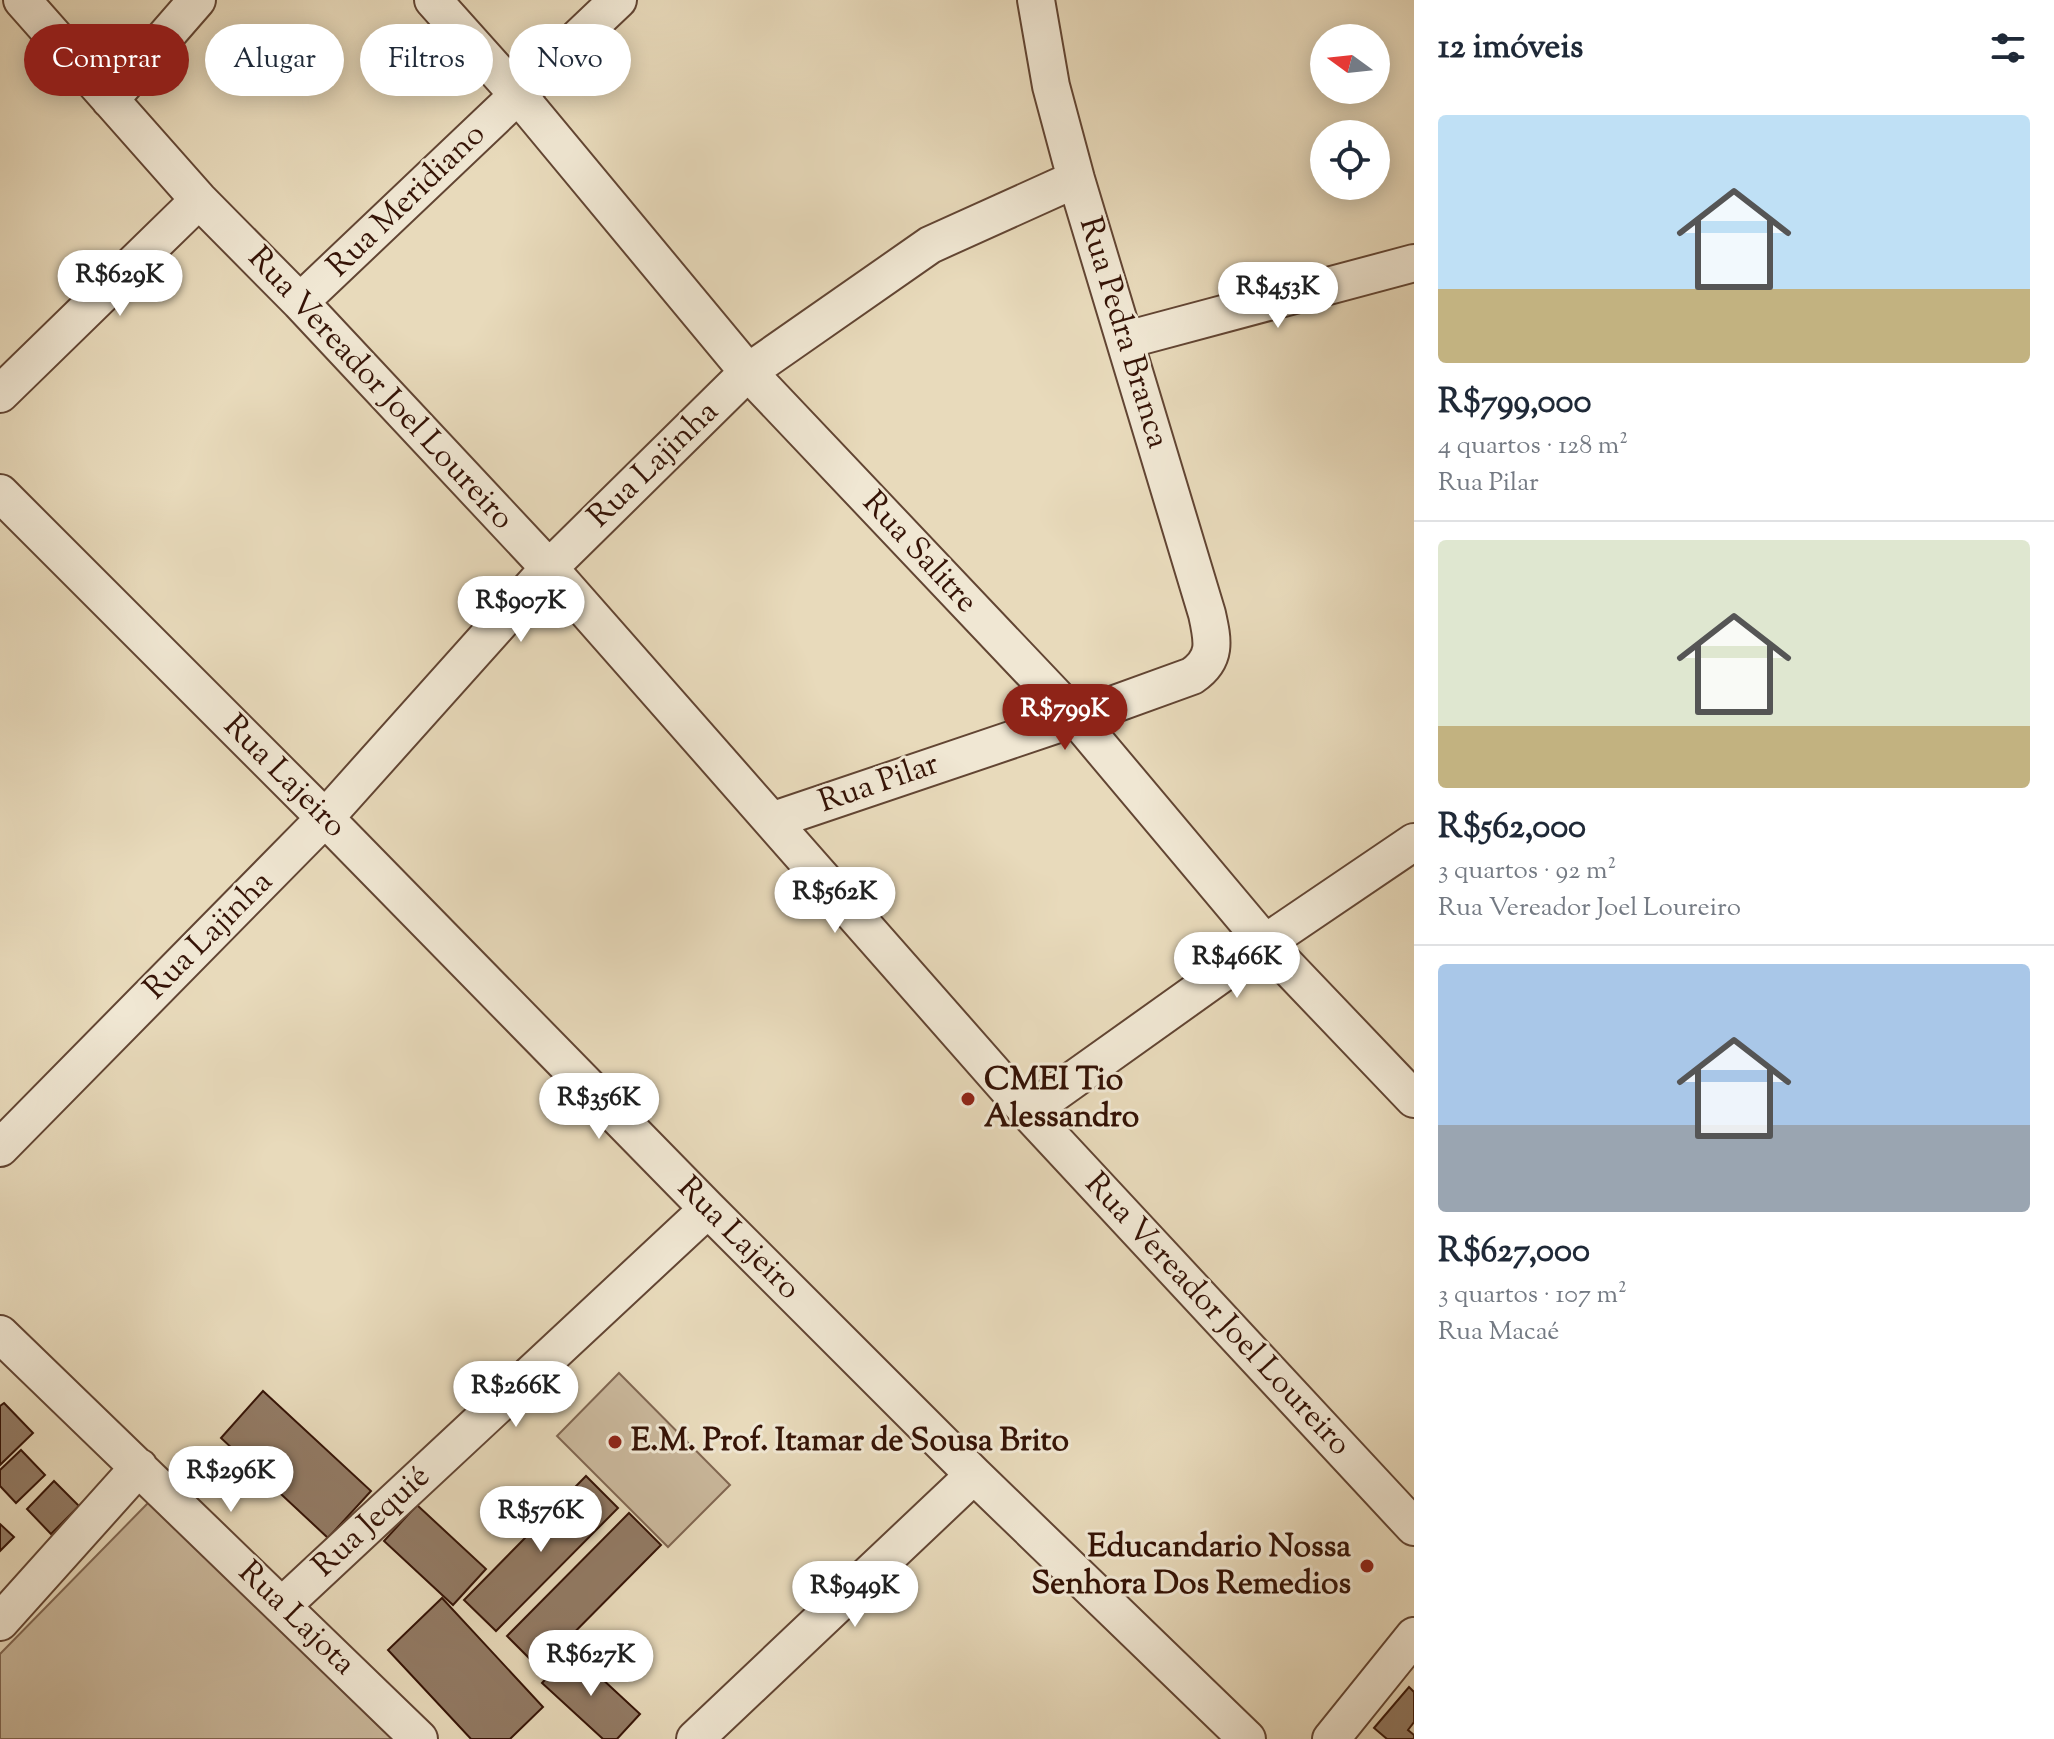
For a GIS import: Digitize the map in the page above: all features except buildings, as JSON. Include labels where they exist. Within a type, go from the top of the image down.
[{"type":"street","name":"Rua Vereador Joel Loureiro","points":[[22,0],[199,200],[300,302],[549,568],[1028,1112],[1414,1527]]},
{"type":"street","points":[[110,100],[197,0]]},
{"type":"street","name":"Rua Salitre","points":[[433,0],[509,85]]},
{"type":"street","name":"Rua Meridiano","points":[[593,24],[618,0]]},
{"type":"street","name":"Rua Pedra Branca","points":[[1036,0],[1051,86],[1076,179],[1207,614],[1213,653],[1207,664]]},
{"type":"street","name":"Rua Meridiano","points":[[300,302],[517,96]]},
{"type":"street","name":"Rua Salitre","points":[[519,96],[748,372],[1076,718],[1265,943],[1414,1099]]},
{"type":"street","name":"Rua Lajinha","points":[[0,1148],[325,818],[549,568],[748,372],[930,245],[1076,179]]},
{"type":"street","points":[[0,394],[199,200]]},
{"type":"street","points":[[1126,340],[1414,263]]},
{"type":"street","name":"Rua Lajeiro","points":[[0,493],[974,1475],[1247,1739]]},
{"type":"street","name":"Rua Pilar","points":[[774,820],[1076,718],[1192,676],[1207,664]]},
{"type":"street","points":[[1028,1112],[1265,943],[1414,842]]},
{"type":"street","name":"Rua Jequié","points":[[282,1606],[708,1209]]},
{"type":"street","name":"Rua Lajota","points":[[0,1334],[419,1739]]},
{"type":"street","points":[[0,1622],[139,1467]]},
{"type":"street","points":[[695,1739],[974,1475]]},
{"type":"street","points":[[1331,1739],[1414,1636]]},
{"type":"shaded area","points":[[619,1373],[730,1485],[668,1547],[557,1436]]},
{"type":"shaded area","points":[[149,1502],[392,1739],[0,1739],[0,1654]]},
{"type":"place","name":"CMEI Tio Alessandro","points":[[968,1099]]},
{"type":"place","name":"E.M. Prof. Itamar de Sousa Brito","points":[[615,1442]]},
{"type":"place","name":"Educandario Nossa Senhora Dos Remedios","points":[[1367,1566]]}]
